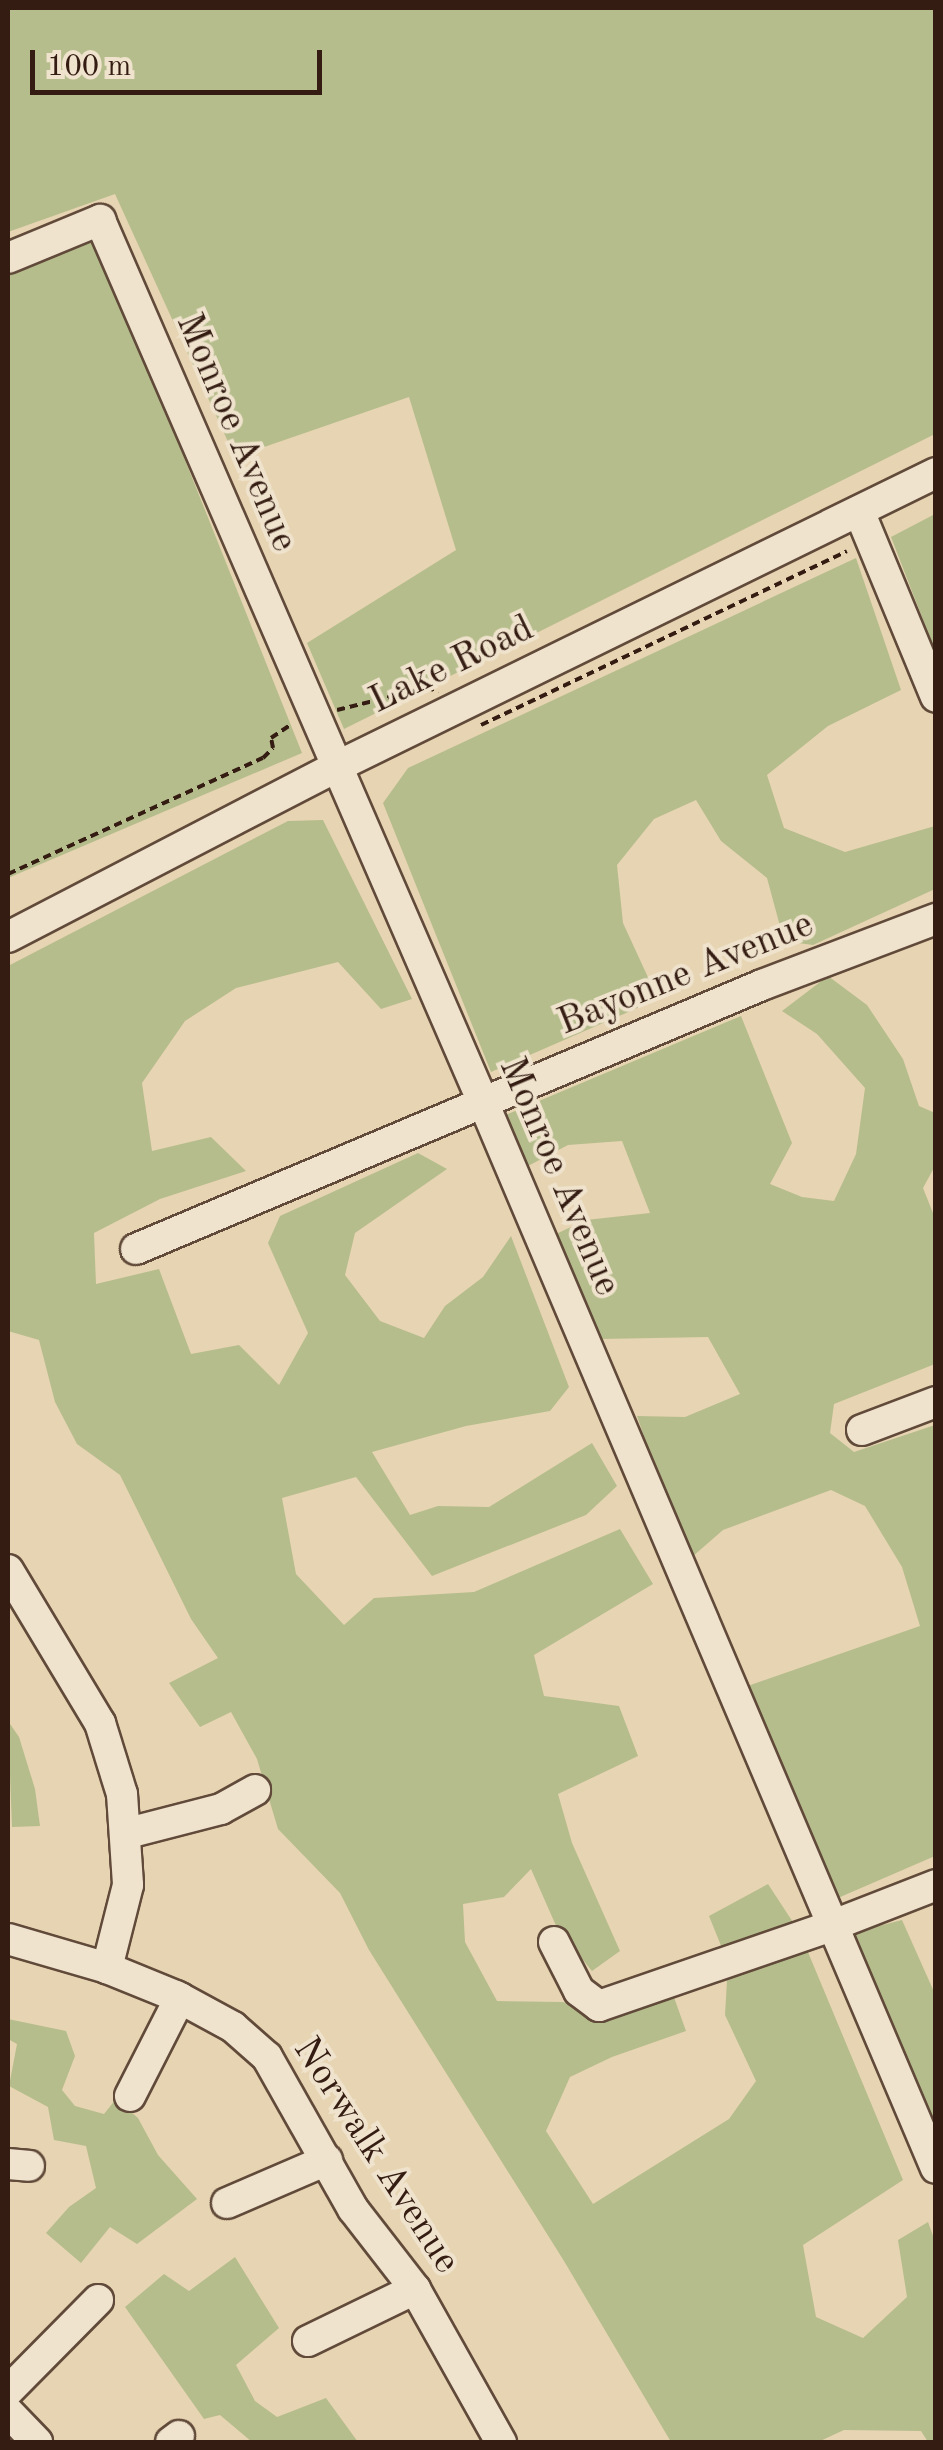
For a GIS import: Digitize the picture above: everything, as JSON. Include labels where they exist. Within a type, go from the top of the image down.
[{"type":"street","name":"Monroe Avenue","points":[[8,258],[100,220],[334,768],[483,1102],[936,2168]]},
{"type":"street","name":"Lake Road","points":[[8,937],[334,768],[936,473]]},
{"type":"street","points":[[859,512],[936,697]]},
{"type":"street","name":"Bayonne Avenue","points":[[136,1249],[483,1102],[936,918]]},
{"type":"street","points":[[862,1430],[936,1402]]},
{"type":"street","points":[[8,1570],[100,1722],[122,1794],[128,1833],[128,1885],[108,1968]]},
{"type":"street","points":[[128,1833],[221,1809],[254,1790]]},
{"type":"street","points":[[554,1942],[579,1990],[599,2006],[832,1926],[936,1885]]},
{"type":"street","name":"Norwalk Avenue","points":[[8,1938],[108,1968],[180,1998],[233,2027],[267,2057],[353,2208],[415,2289],[501,2442]]},
{"type":"street","points":[[130,2096],[180,1998]]},
{"type":"street","points":[[227,2204],[327,2160]]},
{"type":"street","points":[[308,2341],[415,2289]]},
{"type":"street","points":[[8,2391],[98,2300]]},
{"type":"street","points":[[8,2412],[37,2442]]},
{"type":"path","points":[[474,727],[858,546]]},
{"type":"path","points":[[327,712],[426,688],[435,688],[446,698]]},
{"type":"path","points":[[8,874],[263,758],[273,748],[271,738],[299,720]]},
{"type":"green space","points":[[8,8],[935,8],[935,434],[344,729],[307,643],[456,550],[409,397],[235,457],[115,194],[8,232]]},
{"type":"green space","points":[[96,237],[302,753],[8,878],[8,262]]},
{"type":"green space","points":[[935,514],[935,651],[891,537]]},
{"type":"green space","points":[[856,558],[901,690],[828,726],[767,775],[784,828],[845,852],[935,826],[935,889],[813,945],[784,941],[767,878],[721,841],[696,800],[654,819],[617,865],[623,923],[658,999],[491,1072],[383,803],[408,768]]},
{"type":"green space","points":[[323,820],[412,999],[381,1009],[338,962],[236,988],[185,1021],[142,1083],[152,1151],[211,1137],[246,1171],[160,1199],[94,1233],[96,1284],[159,1269],[191,1354],[239,1345],[279,1385],[308,1333],[268,1243],[280,1216],[418,1153],[447,1169],[355,1233],[345,1275],[380,1321],[424,1338],[445,1306],[483,1277],[511,1236],[569,1387],[550,1411],[466,1426],[372,1452],[410,1515],[438,1506],[489,1507],[592,1443],[617,1486],[586,1515],[432,1576],[356,1477],[282,1498],[296,1574],[344,1625],[374,1598],[474,1592],[620,1529],[653,1584],[534,1655],[544,1696],[619,1706],[638,1756],[558,1794],[572,1843],[620,1951],[592,1971],[557,1928],[531,1869],[504,1897],[463,1904],[465,1942],[497,2001],[562,2002],[596,2009],[670,1986],[686,2031],[612,2057],[570,2077],[546,2131],[593,2204],[729,2119],[756,2081],[725,2015],[728,1963],[709,1916],[768,1884],[800,1933],[903,2180],[803,2245],[816,2317],[863,2338],[907,2297],[898,2240],[928,2222],[936,2244],[935,2442],[928,2442],[921,2431],[844,2430],[818,2442],[671,2442],[564,2261],[369,1950],[340,1893],[278,1829],[257,1759],[231,1712],[200,1727],[169,1683],[218,1658],[191,1619],[120,1475],[77,1444],[55,1402],[39,1340],[8,1331],[8,966],[288,821]]},
{"type":"green space","points":[[828,976],[867,1005],[903,1059],[919,1106],[935,1113],[935,1166],[923,1188],[935,1218],[935,1364],[834,1404],[830,1433],[854,1452],[935,1425],[935,1856],[831,1901],[742,1688],[920,1626],[902,1567],[865,1506],[831,1490],[723,1530],[692,1557],[671,1515],[637,1416],[685,1417],[740,1394],[708,1337],[601,1339],[556,1234],[586,1220],[650,1213],[622,1141],[568,1145],[528,1166],[503,1116],[741,1016],[792,1143],[770,1184],[802,1197],[834,1201],[856,1154],[865,1088],[817,1034],[782,1011]]},
{"type":"green space","points":[[8,1721],[19,1737],[35,1789],[40,1826],[12,1827]]},
{"type":"green space","points":[[902,1920],[935,1994],[935,2136],[848,1934]]},
{"type":"green space","points":[[8,2019],[66,2031],[75,2056],[62,2090],[75,2106],[104,2114],[116,2099],[138,2118],[158,2155],[197,2199],[137,2244],[110,2227],[81,2263],[46,2233],[69,2207],[96,2188],[86,2146],[54,2140],[48,2107],[9,2086],[17,2044],[8,2039]]},
{"type":"green space","points":[[235,2257],[279,2328],[236,2365],[255,2401],[277,2417],[326,2398],[358,2442],[252,2442],[220,2415],[204,2419],[125,2307],[164,2274],[189,2291]]}]
